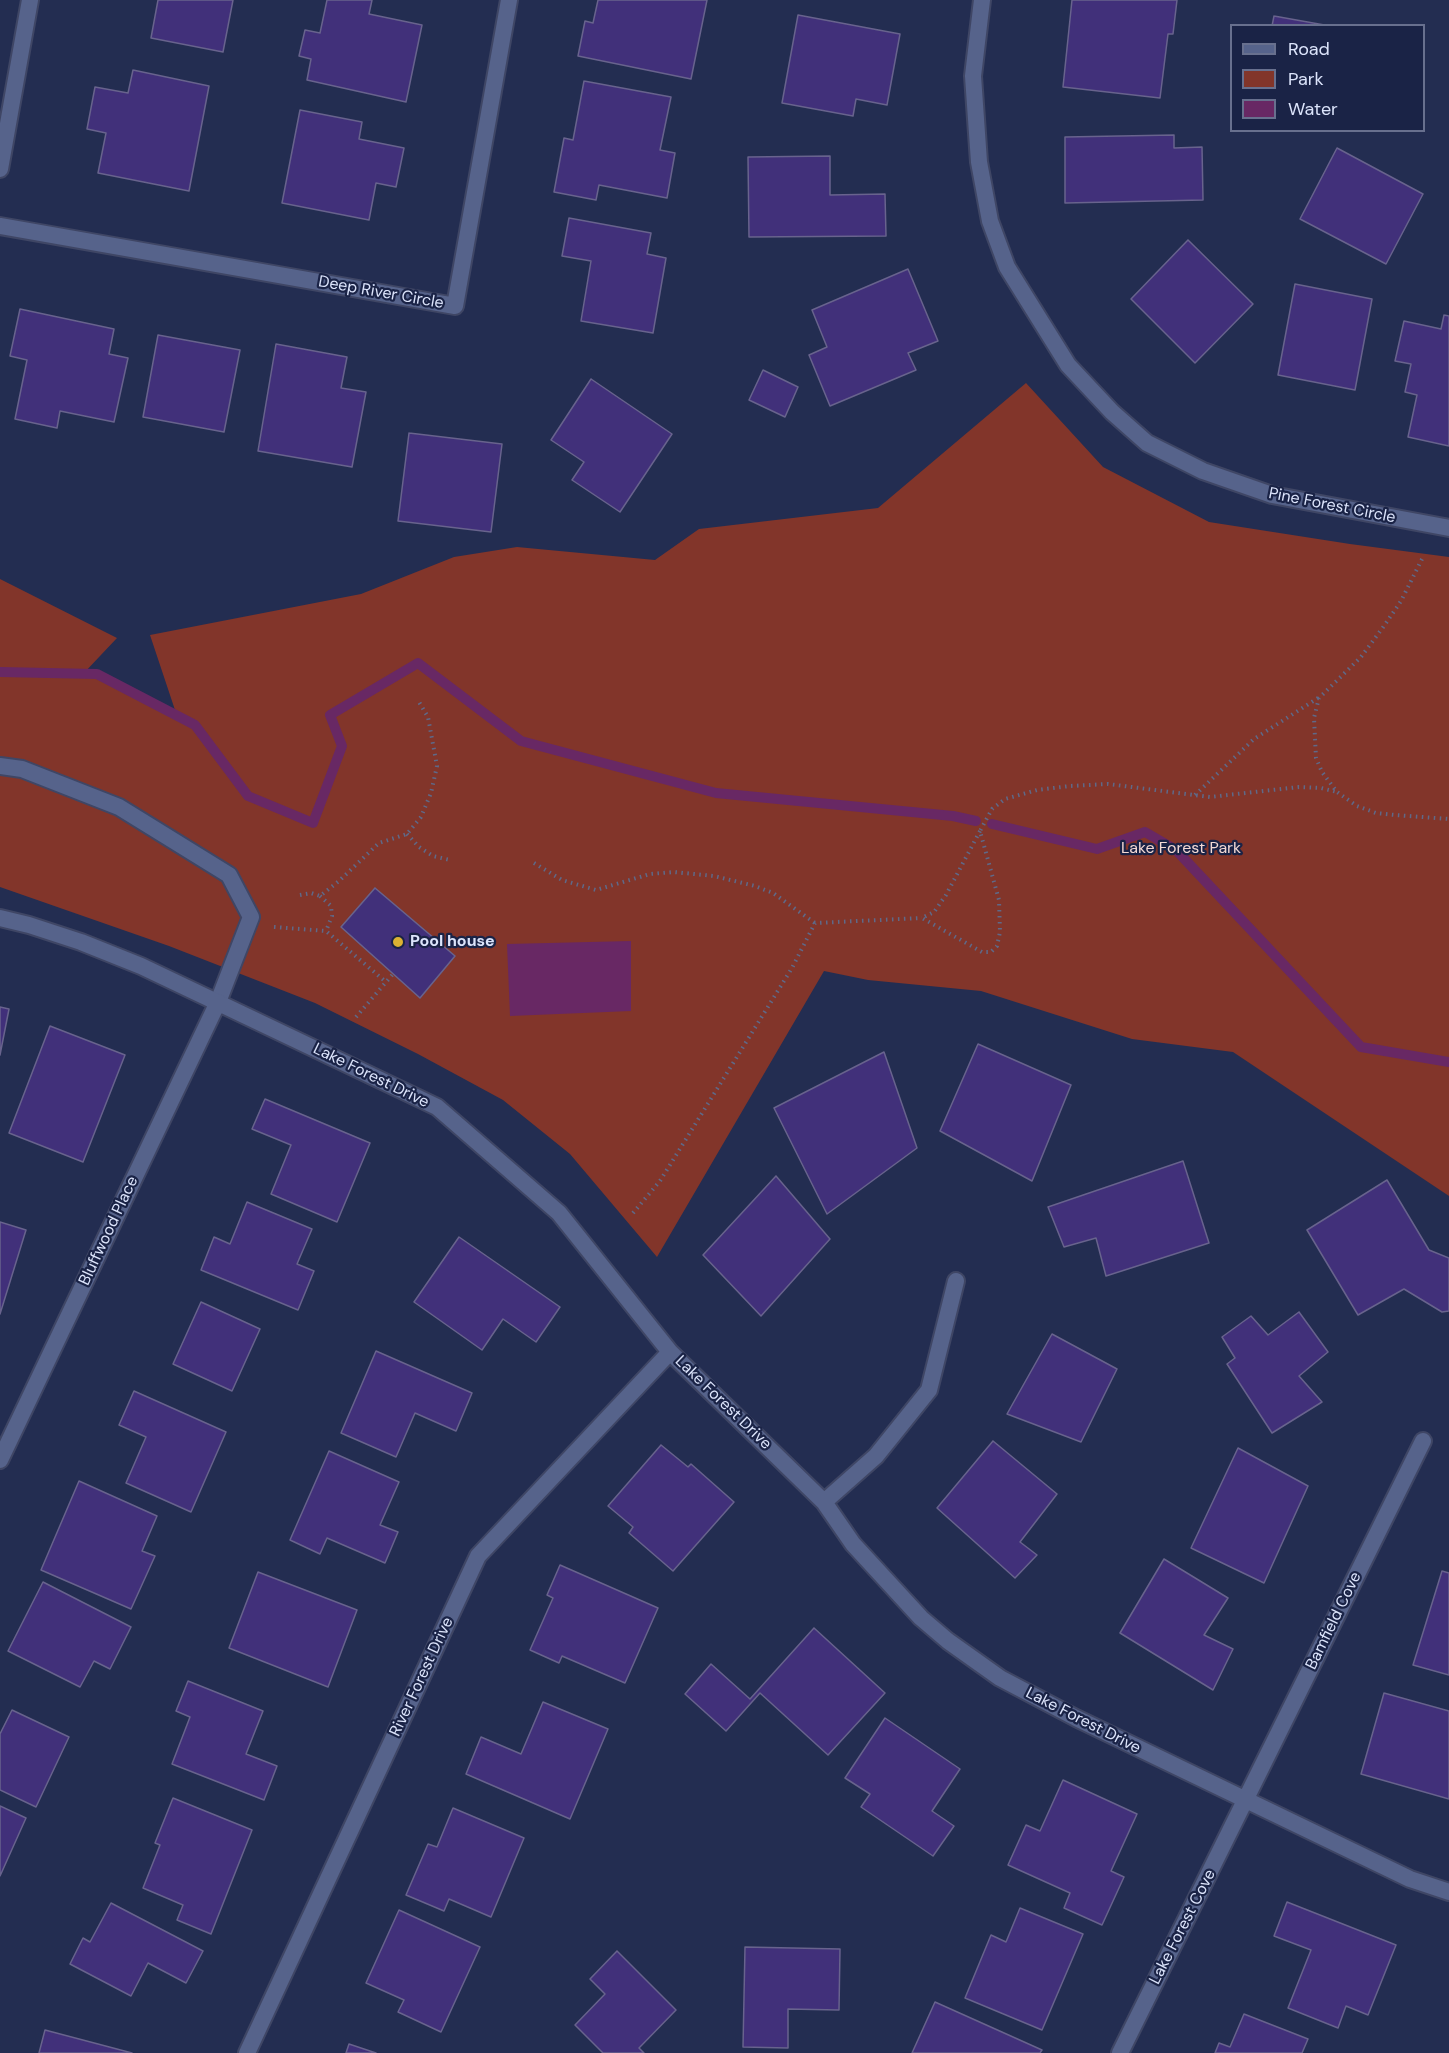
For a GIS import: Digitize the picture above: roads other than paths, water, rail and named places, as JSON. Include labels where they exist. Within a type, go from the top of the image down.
[{"type":"street","points":[[0,169],[30,0]]},
{"type":"street","name":"Deep River Circle","points":[[0,226],[455,306],[509,0]]},
{"type":"street","name":"Pine Forest Circle","points":[[982,0],[973,76],[979,162],[990,221],[1008,267],[1068,365],[1112,412],[1147,442],[1203,471],[1272,495],[1449,528]]},
{"type":"street","name":"Bluffwood Place","points":[[0,766],[22,768],[119,807],[229,875],[251,917],[218,1002],[2,1452]]},
{"type":"street","name":"Lake Forest Drive","points":[[0,918],[81,942],[141,966],[437,1107],[560,1213],[670,1352],[824,1502],[854,1544],[921,1618],[957,1647],[1010,1683],[1076,1718],[1410,1880],[1449,1892]]},
{"type":"street","points":[[824,1502],[876,1456],[929,1390],[956,1281]]},
{"type":"street","name":"River Forest Drive","points":[[247,2053],[478,1557],[670,1352]]},
{"type":"street","name":"Bamfield Cove","points":[[1246,1801],[1423,1441]]},
{"type":"street","name":"Lake Forest Cove","points":[[1120,2053],[1246,1801]]},
{"type":"water","points":[[631,941],[631,1011],[510,1016],[507,944]]},
{"type":"waterway","points":[[0,672],[97,674],[195,725],[248,796],[313,823],[342,746],[330,715],[418,663],[521,741],[716,793],[953,816],[976,821]]},
{"type":"waterway","points":[[992,824],[1097,849],[1145,832],[1176,850],[1361,1047],[1449,1062]]},
{"type":"place","name":"Pool house","points":[[398,942]]},
{"type":"park label","name":"Lake Forest Park","points":[[1181,849]]}]
